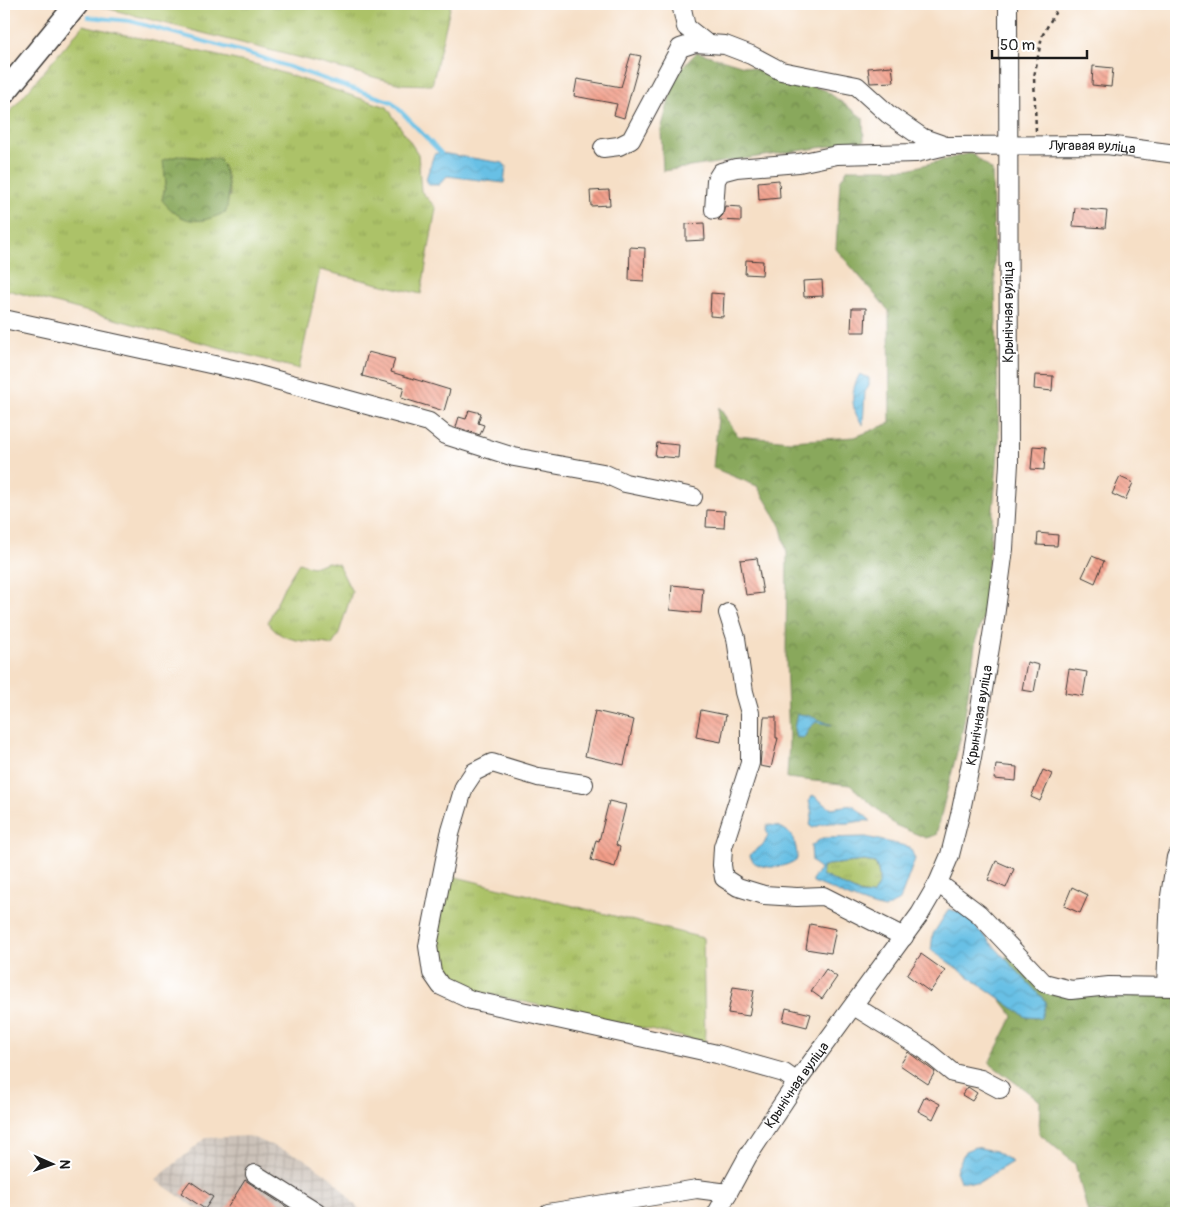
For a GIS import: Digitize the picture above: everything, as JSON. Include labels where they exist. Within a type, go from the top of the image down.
[{"type":"main road","points":[[4,93],[77,4]]},
{"type":"street","points":[[681,4],[686,27],[705,42]]},
{"type":"street","name":"Крынічная вуліца","points":[[717,1213],[748,1156],[797,1082],[904,937],[938,883],[950,855],[972,757],[1004,549],[1009,463],[1008,4]]},
{"type":"street","points":[[603,148],[619,146],[631,140],[680,48],[695,42],[725,45],[751,55],[781,71],[857,86],[888,114],[923,138],[946,146]]},
{"type":"street","points":[[714,210],[716,180],[721,172],[736,168],[799,163],[837,155],[916,153],[946,146],[1007,145]]},
{"type":"street","name":"Лугавая вуліца","points":[[1007,145],[1108,145],[1176,154]]},
{"type":"street","points":[[4,319],[250,373],[429,422],[445,435],[514,457],[603,473],[625,483],[693,497]]},
{"type":"street","points":[[728,613],[736,638],[744,692],[750,713],[750,763],[724,847],[722,865],[724,878],[738,887],[764,895],[823,896],[904,937]]},
{"type":"street","points":[[584,784],[538,777],[492,764],[474,772],[464,787],[450,834],[430,929],[429,961],[441,986],[471,1000],[717,1054],[784,1073],[797,1082]]},
{"type":"street","points":[[938,883],[979,914],[1044,983],[1071,990],[1109,986],[1171,986],[1170,896],[1176,857]]},
{"type":"street","points":[[854,1006],[925,1050],[953,1073],[981,1079],[1000,1089]]},
{"type":"street","points":[[255,1174],[318,1213]]},
{"type":"street","points":[[548,1213],[697,1189],[728,1194]]},
{"type":"path","points":[[1033,145],[1037,123],[1034,77],[1042,36],[1060,4]]},
{"type":"shaded area","points":[[249,1136],[303,1158],[332,1178],[362,1213],[204,1213],[155,1180],[206,1138]]},
{"type":"green space","points":[[100,4],[451,4],[432,85],[401,84],[98,6]]},
{"type":"green space","points":[[83,25],[258,65],[387,107],[418,154],[421,191],[436,208],[421,294],[320,270],[299,369],[4,289],[4,119]],"holes":[[[178,156],[220,159],[227,176],[230,197],[162,200],[166,183],[164,160]]]},
{"type":"green space","points":[[697,52],[825,90],[863,118],[864,141],[663,171],[661,130],[676,74]]},
{"type":"green space","points":[[971,153],[992,170],[999,440],[984,616],[976,639],[963,728],[936,835],[926,838],[895,825],[850,785],[787,778],[789,741],[786,659],[787,553],[780,524],[757,486],[713,468],[719,407],[738,436],[790,441],[855,437],[890,423],[889,311],[836,249],[840,181],[848,169],[908,169]]},
{"type":"green space","points":[[178,156],[220,159],[228,185],[226,212],[199,221],[191,220],[177,214],[162,200],[166,183],[163,160]]},
{"type":"green space","points":[[328,562],[338,564],[352,592],[338,636],[332,645],[288,638],[273,629],[268,622],[284,587],[299,563],[312,567]]},
{"type":"green space","points":[[864,861],[875,863],[878,872],[879,880],[872,895],[861,894],[822,875],[822,868],[827,865]]},
{"type":"green space","points":[[448,875],[703,938],[705,1042],[461,988],[439,971],[432,944]]},
{"type":"green space","points":[[1007,955],[1046,992],[1176,993],[1176,1213],[1088,1213],[1075,1164],[1039,1133],[1040,1101],[989,1063],[1013,1016],[989,985],[1004,966]]},
{"type":"water","points":[[441,153],[503,163],[506,166],[504,183],[447,176],[439,185],[429,185],[426,179],[434,154]]},
{"type":"water","points":[[860,374],[869,378],[869,386],[865,392],[863,425],[856,413],[853,400],[854,387]]},
{"type":"water","points":[[797,714],[807,715],[832,725],[816,722],[809,728],[804,738],[796,737],[794,729]]},
{"type":"water","points":[[813,795],[830,808],[853,805],[871,821],[828,823],[813,828],[810,826],[812,813],[809,801]]},
{"type":"water","points":[[767,825],[781,827],[790,834],[797,852],[797,859],[778,867],[762,866],[753,862],[749,855],[764,844],[768,835]]},
{"type":"water","points":[[866,837],[910,847],[915,859],[900,900],[885,909],[875,907],[813,882],[813,878],[820,870],[812,861],[811,846],[822,838]],"holes":[[[864,861],[875,863],[879,879],[872,895],[861,894],[822,875],[822,868],[827,865]]]},
{"type":"water","points":[[949,909],[964,914],[1046,1002],[1041,1018],[1026,1017],[931,950],[933,934]]},
{"type":"water","points":[[975,1147],[995,1151],[1012,1162],[978,1183],[960,1181],[956,1171],[965,1151]]},
{"type":"building","points":[[631,54],[641,56],[624,118],[614,115],[617,104],[574,96],[577,79],[621,87]]},
{"type":"building","points":[[892,66],[894,82],[870,83],[868,68]]},
{"type":"building","points":[[1093,66],[1113,68],[1111,87],[1092,85]]},
{"type":"building","points":[[779,180],[780,198],[759,200],[758,182]]},
{"type":"building","points":[[609,190],[610,205],[591,206],[590,191]]},
{"type":"building","points":[[725,206],[741,207],[741,221],[718,220],[723,215]]},
{"type":"building","points":[[1075,208],[1107,211],[1105,228],[1073,226]]},
{"type":"building","points":[[704,223],[705,240],[686,241],[686,224]]},
{"type":"building","points":[[630,247],[645,248],[644,281],[629,280]]},
{"type":"building","points":[[746,260],[763,261],[762,275],[745,274]]},
{"type":"building","points":[[822,280],[823,296],[804,297],[803,281]]},
{"type":"building","points":[[711,293],[724,294],[723,317],[710,316]]},
{"type":"building","points":[[852,308],[866,308],[865,332],[851,332]]},
{"type":"building","points":[[368,352],[395,359],[391,372],[450,390],[444,411],[401,398],[404,387],[362,376]]},
{"type":"building","points":[[1035,375],[1053,376],[1052,391],[1034,389]]},
{"type":"building","points":[[469,410],[481,413],[478,423],[484,425],[480,435],[456,427],[459,417],[466,419]]},
{"type":"building","points":[[657,443],[679,445],[678,458],[655,456]]},
{"type":"building","points":[[1033,446],[1046,447],[1044,470],[1031,469]]},
{"type":"building","points":[[1120,477],[1133,483],[1125,500],[1112,494]]},
{"type":"building","points":[[707,510],[725,511],[724,528],[706,527]]},
{"type":"building","points":[[1038,533],[1058,535],[1057,546],[1037,545]]},
{"type":"building","points":[[1092,556],[1104,561],[1095,583],[1082,577]]},
{"type":"building","points":[[757,558],[763,593],[746,595],[740,560]]},
{"type":"building","points":[[672,585],[703,588],[701,613],[670,610]]},
{"type":"building","points":[[1027,662],[1039,665],[1034,692],[1022,690]]},
{"type":"building","points":[[1069,669],[1087,672],[1083,696],[1065,693]]},
{"type":"building","points":[[701,710],[726,715],[721,742],[696,737]]},
{"type":"building","points":[[595,711],[634,720],[624,765],[585,756]]},
{"type":"building","points":[[764,717],[776,717],[776,738],[778,738],[771,768],[760,766]]},
{"type":"building","points":[[996,765],[1017,767],[1016,781],[994,779]]},
{"type":"building","points":[[1043,770],[1052,774],[1040,801],[1031,797]]},
{"type":"building","points":[[609,801],[626,805],[616,845],[620,847],[615,867],[591,860],[596,840],[599,841]]},
{"type":"building","points":[[996,861],[1014,869],[1006,888],[988,880]]},
{"type":"building","points":[[1072,887],[1088,895],[1080,913],[1064,906]]},
{"type":"building","points":[[810,924],[836,929],[831,953],[806,949]]},
{"type":"building","points":[[921,954],[945,971],[930,992],[907,975]]},
{"type":"building","points":[[826,969],[837,977],[822,999],[811,991]]},
{"type":"building","points":[[733,987],[754,990],[749,1016],[728,1013]]},
{"type":"building","points":[[786,1008],[811,1014],[807,1027],[783,1021]]},
{"type":"building","points":[[908,1052],[935,1072],[928,1084],[900,1065]]},
{"type":"building","points":[[968,1087],[977,1093],[972,1101],[962,1095]]},
{"type":"building","points":[[925,1096],[940,1104],[933,1119],[918,1111]]},
{"type":"building","points":[[245,1180],[296,1213],[231,1213],[226,1210]]},
{"type":"building","points":[[190,1181],[213,1197],[205,1209],[181,1193]]},
{"type":"waterway","points":[[88,17],[130,21],[254,55],[392,102],[441,153]]}]
